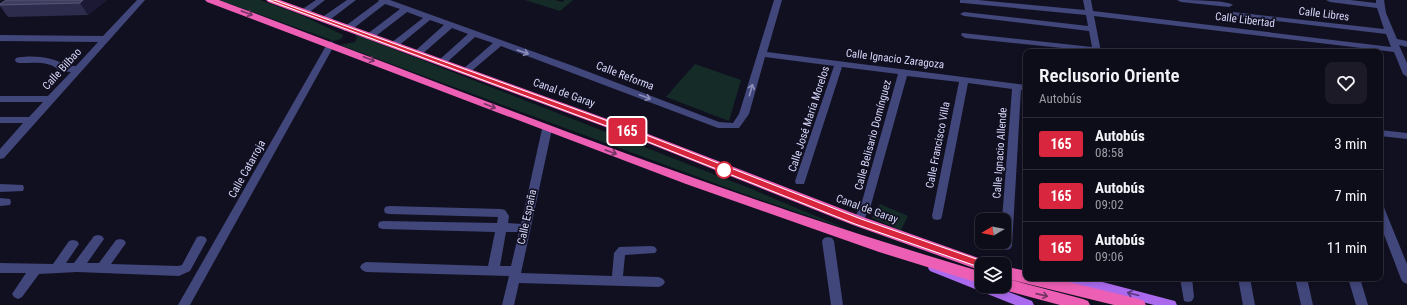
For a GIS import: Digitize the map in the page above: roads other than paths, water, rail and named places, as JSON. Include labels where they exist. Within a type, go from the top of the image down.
[{"type":"highway","points":[[210,0],[331,44],[547,128],[900,254],[975,276]]},
{"type":"highway","name":"Canal de Garay","points":[[271,0],[638,135],[858,221],[975,263]]},
{"type":"highway","points":[[325,20],[344,30],[346,35],[345,39],[338,43],[331,44]]},
{"type":"highway","points":[[1041,281],[1139,305]]},
{"type":"highway","points":[[1011,286],[1083,305]]},
{"type":"main road","points":[[900,254],[1028,305]]},
{"type":"main road","points":[[1073,281],[1133,294],[1170,305]]},
{"type":"street","name":"Calle Bilbao","points":[[0,155],[141,0]]},
{"type":"street","points":[[304,12],[321,0]]},
{"type":"street","points":[[325,20],[352,0]]},
{"type":"street","points":[[347,28],[383,0]]},
{"type":"street","name":"Calle Reforma","points":[[383,0],[473,34],[573,69],[718,125],[736,126],[744,114],[778,0]]},
{"type":"street","points":[[1087,0],[1097,49]]},
{"type":"street","points":[[1181,0],[1228,3],[1241,30]]},
{"type":"street","points":[[1330,0],[1380,3],[1393,41],[1407,73]]},
{"type":"street","name":"Calle Libertad","points":[[963,1],[1090,13],[1241,30],[1397,50]]},
{"type":"street","points":[[369,37],[405,9]]},
{"type":"street","points":[[964,14],[1092,29]]},
{"type":"street","name":"Calle Libres","points":[[1233,14],[1390,32]]},
{"type":"street","points":[[394,45],[429,17]]},
{"type":"street","points":[[417,54],[450,25]]},
{"type":"street","points":[[441,63],[473,34]]},
{"type":"street","points":[[965,35],[1080,49]]},
{"type":"street","points":[[0,38],[105,40]]},
{"type":"street","points":[[1393,41],[1407,44]]},
{"type":"street","points":[[465,72],[499,43]]},
{"type":"street","name":"Calle Catarroja","points":[[184,305],[331,44]]},
{"type":"street","name":"Calle Ignacio Zaragoza","points":[[761,54],[1021,87]]},
{"type":"street","points":[[18,60],[46,60],[59,65],[63,69],[78,69]]},
{"type":"street","name":"Calle José María Morelos","points":[[800,181],[839,64]]},
{"type":"street","name":"Calle Belisario Domínguez","points":[[858,221],[866,205],[903,72]]},
{"type":"street","name":"Calle Francisco Villa","points":[[937,216],[964,80]]},
{"type":"street","name":"Calle Ignacio Allende","points":[[1009,213],[1021,87]]},
{"type":"street","points":[[0,99],[51,99]]},
{"type":"street","points":[[0,120],[32,120]]},
{"type":"street","name":"Calle España","points":[[508,305],[547,128]]},
{"type":"street","points":[[1383,133],[1407,136]]},
{"type":"street","points":[[0,188],[19,188]]},
{"type":"street","points":[[389,210],[501,213],[504,216],[493,271]]},
{"type":"street","points":[[1383,218],[1407,279]]},
{"type":"street","points":[[383,225],[525,228]]},
{"type":"street","points":[[77,267],[98,239]]},
{"type":"street","points":[[0,268],[36,269],[77,267],[183,270],[186,268],[201,240]]},
{"type":"street","points":[[828,241],[837,305]]},
{"type":"street","points":[[102,268],[120,242]]},
{"type":"street","points":[[56,268],[73,244]]},
{"type":"street","points":[[617,281],[620,253],[624,250],[651,250]]},
{"type":"street","points":[[366,267],[493,271],[515,275],[659,282]]},
{"type":"street","points":[[18,294],[36,269]]},
{"type":"street","points":[[1186,281],[1188,297]]},
{"type":"street","points":[[1245,281],[1249,305]]},
{"type":"street","points":[[1302,281],[1307,305]]},
{"type":"street","points":[[1355,281],[1362,305]]}]
